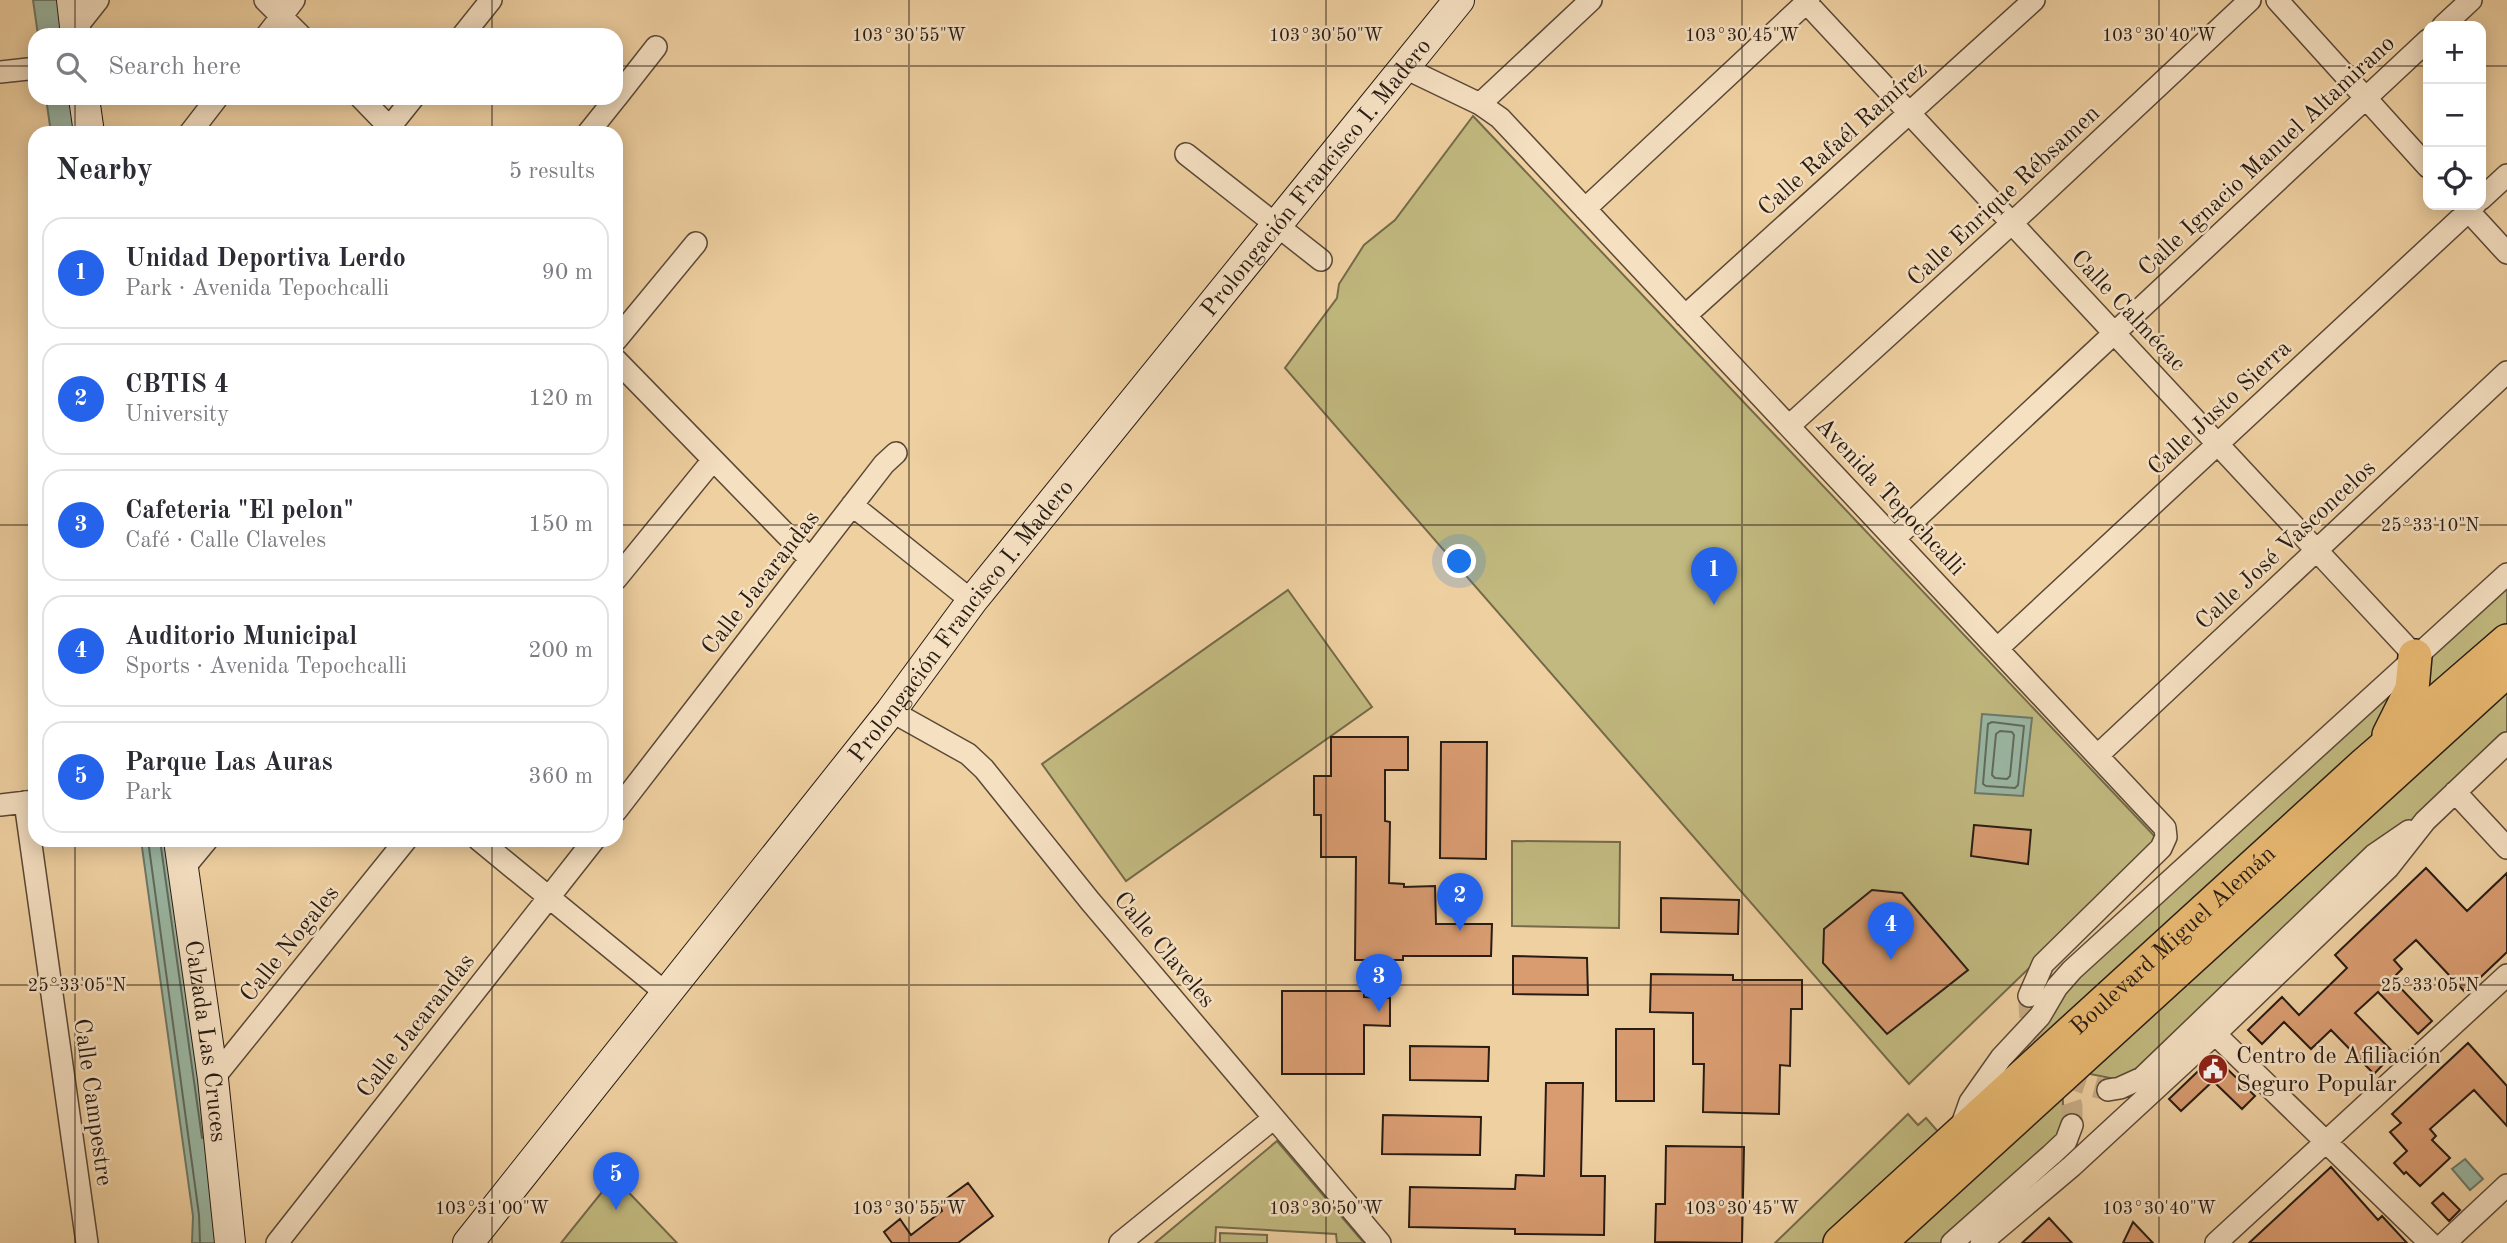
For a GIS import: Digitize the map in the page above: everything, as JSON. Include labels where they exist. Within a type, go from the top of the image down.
[{"type":"main road","points":[[72,0],[76,28]]},
{"type":"main road","name":"Prolongación Francisco I. Madero","points":[[468,1243],[891,711],[972,601],[1459,0]]},
{"type":"main road","points":[[85,105],[88,126]]},
{"type":"main road","name":"Boulevard Miguel Alemán","points":[[1840,1243],[2365,764],[2507,641]]},
{"type":"main road","points":[[2365,764],[2389,736],[2400,715],[2412,689],[2415,656]]},
{"type":"main road","name":"Boulevard Miguel Alemán","points":[[1879,1243],[2507,670]]},
{"type":"main road","name":"Calzada Las Cruces","points":[[181,855],[213,1079],[230,1243]]},
{"type":"street","points":[[79,28],[98,0]]},
{"type":"street","points":[[265,0],[288,8],[297,28]]},
{"type":"street","points":[[469,28],[491,0]]},
{"type":"street","points":[[1480,104],[1591,0]]},
{"type":"street","name":"Calle Rafaél Ramírez","points":[[1685,316],[2034,0]]},
{"type":"street","name":"Calle Enrique Rébsamen","points":[[1789,426],[2012,223],[2250,0]]},
{"type":"street","points":[[2277,0],[2423,161]]},
{"type":"street","points":[[2448,21],[2471,0]]},
{"type":"street","points":[[1585,209],[1806,1]]},
{"type":"street","name":"Calle Calmécac","points":[[1806,1],[2415,656]]},
{"type":"street","points":[[272,28],[288,8]]},
{"type":"street","name":"Calle Ignacio Manuel Altamirano","points":[[1895,538],[2423,45]]},
{"type":"street","points":[[623,89],[656,47]]},
{"type":"street","name":"Avenida Tepochcalli","points":[[1405,68],[1480,104],[1500,118],[2165,828],[2166,837],[2161,848],[2043,964],[2029,996]]},
{"type":"street","points":[[0,72],[28,69]]},
{"type":"street","points":[[195,126],[212,105]]},
{"type":"street","points":[[367,105],[386,126]]},
{"type":"street","points":[[393,126],[408,105]]},
{"type":"street","points":[[594,126],[610,105]]},
{"type":"street","points":[[1185,154],[1321,260]]},
{"type":"street","name":"Calle Justo Sierra","points":[[2486,193],[2507,175]]},
{"type":"street","name":"Calle Justo Sierra","points":[[1998,649],[2467,210]]},
{"type":"street","points":[[2476,210],[2507,253]]},
{"type":"street","points":[[623,332],[696,243]]},
{"type":"street","points":[[623,367],[810,559]]},
{"type":"street","name":"Calle José Vasconcelos","points":[[2098,755],[2507,372]]},
{"type":"street","name":"Calle Jacarandas","points":[[623,802],[884,464],[896,453]]},
{"type":"street","points":[[623,570],[713,460]]},
{"type":"street","points":[[852,505],[972,601]]},
{"type":"street","points":[[1959,1135],[1970,1102],[2001,1058],[2040,1016],[2057,987],[2072,970],[2507,574]]},
{"type":"street","name":"Calle Claveles","points":[[891,711],[968,754],[984,769],[1090,901],[1380,1243]]},
{"type":"street","points":[[1981,1243],[2072,1166],[2388,869],[2425,821],[2507,743]]},
{"type":"street","points":[[2455,792],[2507,848]]},
{"type":"street","name":"Calle Campestre","points":[[0,805],[28,802]]},
{"type":"street","points":[[2108,1090],[2120,1088],[2142,1078],[2374,855],[2425,821]]},
{"type":"street","name":"Calle Campestre","points":[[36,847],[87,1243]]},
{"type":"street","name":"Calle Nogales","points":[[213,1079],[400,847]]},
{"type":"street","points":[[487,847],[667,993]]},
{"type":"street","name":"Calle Jacarandas","points":[[277,1243],[589,847]]},
{"type":"street","points":[[2216,1243],[2507,975]]},
{"type":"street","points":[[2214,1034],[2430,1243]]},
{"type":"street","points":[[1120,1243],[1274,1118]]},
{"type":"street","points":[[1952,1243],[2066,1141],[2072,1125]]},
{"type":"street","points":[[2445,1243],[2507,1185]]},
{"type":"shaded area","points":[[1473,116],[2160,842],[1909,1084],[1285,368],[1337,298],[1339,284],[1364,245],[1395,220]]},
{"type":"shaded area","points":[[2507,582],[2507,632],[2037,1046],[2037,1039],[2062,987]]},
{"type":"shaded area","points":[[1288,590],[1372,707],[1126,881],[1042,764]]},
{"type":"shaded area","points":[[2507,677],[2507,740],[2375,851],[2142,1070],[2120,1080],[2075,1071]]},
{"type":"shaded area","points":[[1512,841],[1620,842],[1619,928],[1512,926]]},
{"type":"shaded area","points":[[2062,1086],[2064,1121],[2059,1138],[1947,1243],[1887,1243]]},
{"type":"shaded area","points":[[1908,1114],[1918,1125],[1926,1118],[1941,1135],[1823,1243],[1775,1243]]},
{"type":"shaded area","points":[[1277,1141],[1364,1243],[1337,1243],[1336,1234],[1216,1227],[1215,1243],[1155,1243]]},
{"type":"shaded area","points":[[614,1177],[677,1243],[561,1243]]},
{"type":"shaded area","points":[[1220,1233],[1267,1235],[1267,1243],[1220,1243]]},
{"type":"water","points":[[33,0],[62,0],[65,28],[37,28]]},
{"type":"water","points":[[47,105],[75,105],[77,126],[50,126]]},
{"type":"water","points":[[1982,714],[2032,718],[2023,796],[1975,793]]},
{"type":"water","points":[[142,847],[167,847],[216,1180],[217,1243],[192,1243],[193,1216]]},
{"type":"water","points":[[2465,1159],[2483,1179],[2470,1190],[2452,1169]]},
{"type":"building","points":[[1331,737],[1408,737],[1408,770],[1385,770],[1385,821],[1390,822],[1389,883],[1404,884],[1404,887],[1435,886],[1436,924],[1492,924],[1491,956],[1403,956],[1403,960],[1355,960],[1356,857],[1321,857],[1321,815],[1314,815],[1314,776],[1331,776]]},
{"type":"building","points":[[1441,742],[1487,742],[1486,859],[1440,858]]},
{"type":"building","points":[[1974,825],[2031,830],[2028,864],[1971,856]]},
{"type":"building","points":[[2426,868],[2467,911],[2507,873],[2507,952],[2465,992],[2416,940],[2394,960],[2402,969],[2392,979],[2432,1021],[2418,1034],[2378,992],[2355,1013],[2394,1053],[2374,1074],[2331,1030],[2311,1049],[2284,1022],[2262,1044],[2248,1030],[2282,997],[2299,1015],[2347,968],[2335,955]]},
{"type":"building","points":[[1872,890],[1902,893],[1968,970],[1887,1034],[1823,963],[1824,929]]},
{"type":"building","points":[[1661,898],[1739,900],[1738,934],[1661,932]]},
{"type":"building","points":[[1513,956],[1587,958],[1588,995],[1513,994]]},
{"type":"building","points":[[1651,974],[1733,975],[1733,980],[1802,980],[1802,1009],[1791,1009],[1790,1066],[1780,1065],[1779,1114],[1703,1112],[1704,1064],[1693,1064],[1693,1013],[1650,1012]]},
{"type":"building","points":[[1282,991],[1364,991],[1364,997],[1390,998],[1390,1026],[1364,1025],[1364,1074],[1282,1074]]},
{"type":"building","points":[[1616,1029],[1654,1029],[1654,1101],[1616,1101]]},
{"type":"building","points":[[2468,1043],[2507,1086],[2507,1126],[2474,1090],[2430,1129],[2436,1136],[2432,1140],[2450,1158],[2420,1186],[2394,1163],[2407,1151],[2390,1132],[2401,1123],[2392,1114]]},
{"type":"building","points":[[1410,1046],[1489,1047],[1488,1081],[1410,1080]]},
{"type":"building","points":[[2214,1056],[2255,1096],[2242,1109],[2213,1081],[2181,1111],[2169,1099]]},
{"type":"building","points":[[1546,1083],[1583,1083],[1581,1176],[1605,1176],[1604,1235],[1515,1234],[1515,1229],[1409,1227],[1410,1187],[1515,1189],[1516,1175],[1544,1176]]},
{"type":"building","points":[[1383,1115],[1481,1117],[1480,1155],[1382,1154]]},
{"type":"building","points":[[1666,1146],[1744,1147],[1742,1243],[1655,1242],[1656,1204],[1665,1204]]},
{"type":"building","points":[[2331,1167],[2378,1220],[2382,1216],[2407,1243],[2249,1243]]},
{"type":"building","points":[[968,1183],[993,1216],[958,1243],[892,1243],[884,1232],[900,1219],[911,1235],[942,1211],[939,1204]]},
{"type":"building","points":[[2443,1193],[2460,1210],[2449,1221],[2432,1203]]},
{"type":"building","points":[[2049,1218],[2072,1243],[2022,1243]]},
{"type":"building","points":[[2133,1222],[2153,1243],[2123,1243]]},
{"type":"tunnel","points":[[2029,996],[2033,1034],[2047,1061],[2072,1079],[2108,1090]]},
{"type":"tunnel","points":[[2061,1073],[2072,1106],[2072,1125]]},
{"type":"place","name":"Unidad Deportiva Lerdo","points":[[1714,605]]},
{"type":"place","name":"CBTIS 4","points":[[1460,931]]},
{"type":"place","name":"Auditorio Municipal","points":[[1891,960]]},
{"type":"place","name":"Cafeteria \"El pelon\"","points":[[1379,1012]]},
{"type":"place","name":"Centro de Afiliación Seguro Popular","points":[[2213,1069]]},
{"type":"place","name":"Parque Las Auras","points":[[616,1210]]}]
